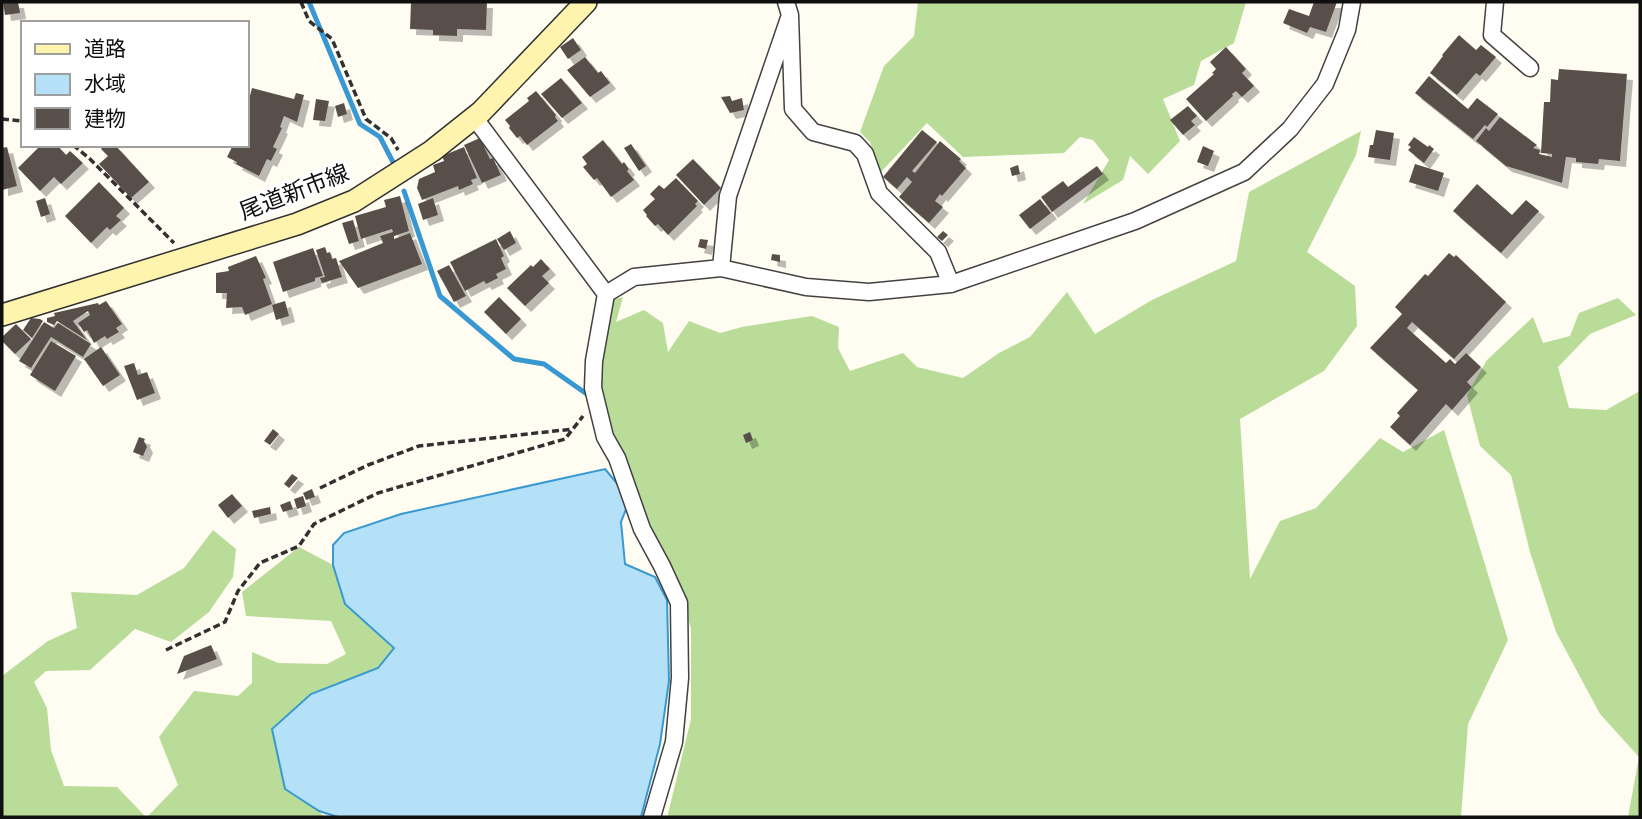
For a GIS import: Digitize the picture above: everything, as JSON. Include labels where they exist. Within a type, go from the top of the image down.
[{"type":"main road","name":"尾道新市線","points":[[2,315],[297,224],[354,201],[432,151],[481,112],[586,2]]},
{"type":"street","points":[[606,293],[634,277],[721,268],[806,287],[869,292],[951,284],[1135,221],[1244,173],[1290,129],[1325,84],[1347,30],[1352,2]]},
{"type":"street","points":[[1495,2],[1492,36],[1530,68]]},
{"type":"street","points":[[788,8],[793,109],[813,132],[855,143],[865,154],[879,193],[938,252],[951,284]]},
{"type":"street","points":[[721,268],[728,196],[788,8]]},
{"type":"street","points":[[474,117],[606,293],[594,360],[595,400],[604,437],[617,458],[642,529],[678,603],[680,678],[674,742],[652,817]]},
{"type":"path","points":[[301,2],[309,21],[332,39],[366,119],[391,138],[408,167]]},
{"type":"path","points":[[2,119],[21,121]]},
{"type":"path","points":[[75,147],[187,257]]},
{"type":"path","points":[[166,650],[225,622],[238,591],[260,563],[299,546],[314,524],[378,493],[565,439],[595,400]]},
{"type":"path","points":[[320,488],[368,465],[419,446],[573,429]]},
{"type":"green space","points":[[918,2],[1246,2],[1234,43],[1201,61],[1194,85],[1163,99],[1180,141],[1148,174],[1130,156],[1123,180],[1083,204],[1109,160],[1093,140],[1080,137],[1064,153],[963,157],[927,123],[879,174],[870,142],[860,132],[884,66],[914,36]]},
{"type":"green space","points":[[1361,131],[1356,155],[1307,252],[1355,286],[1357,326],[1324,371],[1240,419],[1250,579],[1280,521],[1316,508],[1380,438],[1403,452],[1444,430],[1508,640],[1468,724],[1461,817],[669,817],[691,719],[691,628],[670,566],[635,501],[606,425],[600,384],[603,351],[590,328],[597,304],[623,297],[616,322],[644,310],[663,323],[668,352],[689,321],[720,333],[812,316],[839,327],[838,348],[850,371],[903,353],[917,367],[963,378],[999,353],[1030,337],[1067,292],[1095,334],[1152,300],[1236,261],[1249,192]]},
{"type":"green space","points":[[1618,298],[1636,315],[1590,334],[1558,367],[1569,408],[1606,410],[1640,391],[1640,817],[1628,817],[1639,757],[1600,714],[1556,632],[1530,552],[1511,475],[1480,446],[1467,395],[1487,360],[1533,317],[1543,343],[1570,336],[1579,313]]},
{"type":"green space","points":[[213,530],[236,549],[233,577],[209,612],[171,642],[135,629],[90,670],[46,671],[34,682],[47,708],[51,750],[64,786],[117,787],[146,817],[2,817],[2,676],[48,641],[77,628],[71,592],[137,595],[184,568]]},
{"type":"green space","points":[[299,547],[333,565],[345,604],[395,648],[378,668],[311,694],[285,789],[324,817],[147,817],[178,785],[159,737],[194,691],[238,696],[252,683],[252,652],[278,663],[327,664],[346,654],[331,621],[246,616],[242,592]]},
{"type":"water","points":[[605,469],[630,499],[621,522],[625,564],[655,577],[667,600],[669,681],[660,744],[641,817],[338,817],[319,811],[285,789],[272,729],[311,694],[378,668],[394,648],[345,604],[333,565],[333,545],[344,533],[401,514]]},
{"type":"building","points":[[3,2],[18,2],[20,13],[5,15]]},
{"type":"building","points":[[411,2],[487,2],[486,30],[457,29],[457,36],[433,35],[433,30],[410,29]]},
{"type":"building","points":[[1314,2],[1337,2],[1326,32],[1310,27],[1307,33],[1283,23],[1289,9],[1309,16]]},
{"type":"building","points":[[1459,35],[1476,50],[1481,45],[1496,57],[1480,76],[1476,73],[1457,95],[1430,73]]},
{"type":"building","points":[[573,38],[581,50],[568,59],[560,47]]},
{"type":"building","points":[[1226,47],[1246,69],[1242,73],[1254,86],[1242,97],[1236,91],[1206,121],[1186,99],[1214,74],[1212,73],[1216,69],[1210,62]]},
{"type":"building","points":[[585,57],[610,83],[590,97],[567,70]]},
{"type":"building","points":[[1559,69],[1627,74],[1620,161],[1599,159],[1598,164],[1576,162],[1576,158],[1566,157],[1562,183],[1506,166],[1476,141],[1486,128],[1489,131],[1500,117],[1537,145],[1533,148],[1540,150],[1539,154],[1552,157],[1552,154],[1541,153],[1544,102],[1550,102],[1551,79],[1558,80]]},
{"type":"building","points":[[1429,76],[1468,109],[1477,98],[1498,114],[1473,139],[1415,93]]},
{"type":"building","points":[[561,78],[582,103],[562,118],[541,94]]},
{"type":"building","points":[[252,88],[294,99],[296,93],[304,95],[297,122],[284,116],[280,127],[282,128],[273,147],[277,149],[271,161],[267,159],[259,176],[227,157],[232,147],[248,147],[248,103]]},
{"type":"building","points":[[536,91],[558,121],[527,145],[520,136],[517,138],[505,120],[529,101],[527,98]]},
{"type":"building","points":[[730,96],[732,101],[742,98],[744,110],[730,113],[721,97]]},
{"type":"building","points":[[316,99],[329,101],[325,121],[313,120]]},
{"type":"building","points":[[344,103],[347,114],[338,117],[335,106]]},
{"type":"building","points":[[1188,106],[1197,116],[1191,121],[1195,125],[1183,135],[1170,120]]},
{"type":"building","points":[[922,130],[937,142],[912,171],[915,173],[940,141],[961,159],[959,161],[966,168],[935,201],[943,207],[929,223],[899,197],[912,182],[907,177],[897,189],[883,177]]},
{"type":"building","points":[[1376,130],[1394,133],[1390,160],[1368,157]]},
{"type":"building","points":[[1414,137],[1434,149],[1424,163],[1408,150]]},
{"type":"building","points":[[480,138],[501,175],[482,183],[464,145]]},
{"type":"building","points":[[603,140],[622,164],[624,162],[634,180],[611,197],[597,178],[594,180],[583,167],[587,164],[582,157]]},
{"type":"building","points":[[631,144],[646,166],[639,171],[624,148]]},
{"type":"building","points":[[1203,146],[1214,151],[1208,166],[1197,162]]},
{"type":"building","points":[[7,147],[17,186],[2,190],[2,148]]},
{"type":"building","points":[[39,147],[59,147],[66,155],[70,151],[83,163],[61,184],[54,177],[40,191],[18,168]]},
{"type":"building","points":[[117,147],[149,182],[131,198],[99,164],[108,156],[101,149]]},
{"type":"building","points":[[464,147],[477,178],[471,180],[473,184],[459,190],[458,186],[422,200],[417,188],[419,179],[435,172],[433,165],[444,161],[442,156]]},
{"type":"building","points":[[693,159],[721,188],[704,205],[676,175]]},
{"type":"building","points":[[1415,164],[1444,173],[1438,191],[1409,182]]},
{"type":"building","points":[[1018,165],[1020,174],[1012,176],[1010,168]]},
{"type":"building","points":[[1097,166],[1103,174],[1052,212],[1041,197],[1063,181],[1068,187]]},
{"type":"building","points":[[676,178],[698,201],[695,204],[697,206],[668,235],[658,224],[655,226],[643,210],[655,199],[650,194],[659,185],[664,189]]},
{"type":"building","points":[[99,182],[124,208],[116,216],[121,220],[110,230],[107,227],[91,243],[65,216]]},
{"type":"building","points":[[1477,184],[1512,215],[1526,200],[1539,211],[1501,253],[1453,211]]},
{"type":"building","points":[[400,196],[409,231],[394,236],[394,239],[410,233],[422,264],[358,288],[339,261],[383,243],[380,236],[393,232],[392,229],[361,239],[355,216],[386,207],[384,200]]},
{"type":"building","points":[[45,198],[50,214],[41,217],[36,201]]},
{"type":"building","points":[[433,198],[438,215],[423,220],[418,204]]},
{"type":"building","points":[[1040,199],[1051,213],[1030,229],[1019,215]]},
{"type":"building","points":[[353,220],[359,241],[349,244],[342,223]]},
{"type":"building","points":[[510,231],[516,243],[504,250],[497,239]]},
{"type":"building","points":[[943,231],[948,235],[942,241],[937,237]]},
{"type":"building","points":[[496,239],[504,256],[501,258],[506,269],[496,274],[498,278],[486,284],[484,281],[465,291],[450,262]]},
{"type":"building","points":[[700,239],[708,240],[706,249],[698,247]]},
{"type":"building","points":[[325,247],[332,259],[336,258],[342,277],[322,283],[320,278],[325,277],[316,250]]},
{"type":"building","points":[[313,248],[323,276],[283,292],[273,262]]},
{"type":"building","points":[[1449,253],[1454,257],[1456,255],[1506,302],[1454,359],[1412,322],[1407,328],[1446,363],[1450,359],[1455,364],[1466,353],[1481,367],[1467,382],[1472,387],[1452,410],[1446,404],[1410,445],[1390,427],[1400,416],[1397,413],[1418,390],[1370,348],[1402,314],[1395,307],[1425,274],[1428,276]]},
{"type":"building","points":[[772,254],[780,255],[780,262],[771,260]]},
{"type":"building","points":[[256,256],[266,278],[263,279],[272,304],[245,315],[242,307],[226,308],[227,293],[216,293],[216,273],[229,271],[228,267]]},
{"type":"building","points":[[541,259],[550,269],[542,276],[549,283],[525,306],[507,288]]},
{"type":"building","points":[[449,265],[466,296],[454,302],[437,271]]},
{"type":"building","points":[[499,297],[521,319],[506,334],[484,312]]},
{"type":"building","points":[[106,301],[122,324],[116,328],[119,332],[107,339],[105,336],[94,343],[87,330],[84,332],[78,323],[90,315],[88,311],[73,321],[87,340],[57,321],[54,325],[47,322],[47,318],[55,316],[54,313],[98,303],[99,305]]},
{"type":"building","points":[[285,301],[289,316],[276,320],[272,305]]},
{"type":"building","points":[[31,318],[43,321],[32,338],[23,330]]},
{"type":"building","points":[[44,322],[54,328],[58,323],[91,344],[83,357],[51,337],[31,368],[19,361]]},
{"type":"building","points":[[16,324],[31,339],[15,354],[2,341],[2,337]]},
{"type":"building","points":[[51,341],[76,356],[55,391],[30,375]]},
{"type":"building","points":[[101,347],[120,375],[103,386],[84,359]]},
{"type":"building","points":[[134,363],[138,375],[147,372],[155,393],[137,400],[124,366]]},
{"type":"building","points":[[273,429],[279,434],[270,445],[264,441]]},
{"type":"building","points":[[750,432],[753,440],[746,443],[743,435]]},
{"type":"building","points":[[139,437],[145,439],[147,447],[143,456],[133,452]]},
{"type":"building","points":[[292,474],[298,478],[289,488],[284,484]]},
{"type":"building","points":[[312,489],[315,497],[306,500],[303,493]]},
{"type":"building","points":[[232,494],[242,506],[228,518],[218,505]]},
{"type":"building","points":[[303,496],[306,506],[297,509],[294,499]]},
{"type":"building","points":[[290,501],[293,509],[283,512],[280,505]]},
{"type":"building","points":[[270,507],[271,514],[254,518],[252,511]]},
{"type":"building","points":[[211,645],[217,659],[177,674],[184,656]]},
{"type":"waterway","points":[[309,2],[360,124],[380,137],[395,166]]},
{"type":"waterway","points":[[404,191],[440,296],[514,359],[544,364],[591,397]]}]
